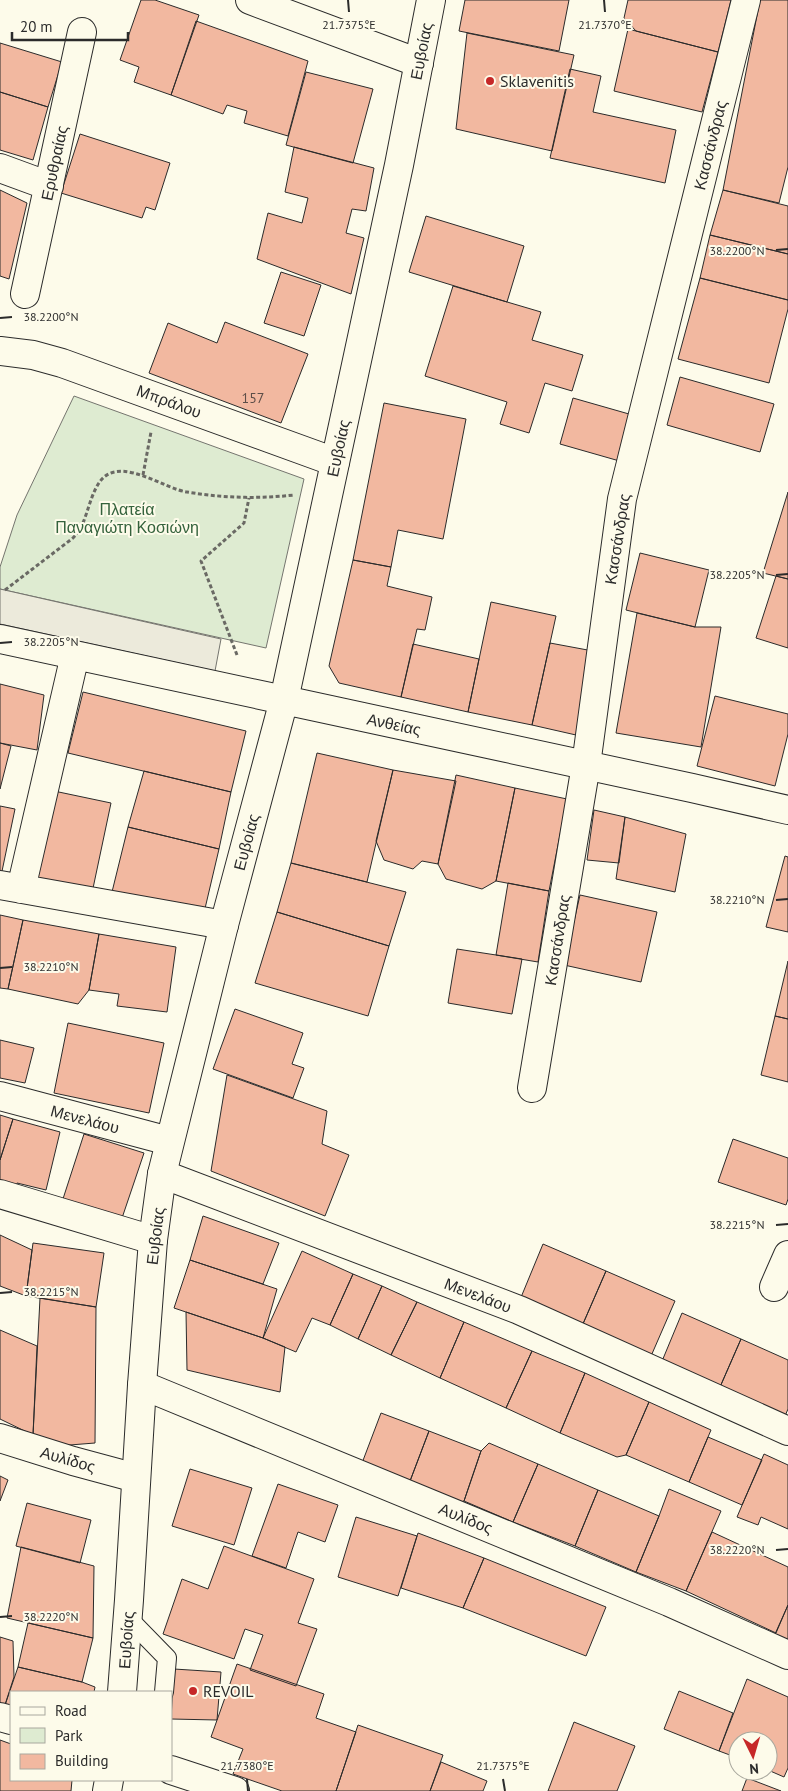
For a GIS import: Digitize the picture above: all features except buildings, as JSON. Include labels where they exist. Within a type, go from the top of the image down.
[{"type":"street","points":[[250,0],[419,63]]},
{"type":"street","name":"Ευβοίας","points":[[122,1691],[153,1240],[162,1174],[224,925],[284,700],[397,174],[431,0]]},
{"type":"street","name":"Κασσάνδρας","points":[[532,1088],[586,765],[622,499],[746,0]]},
{"type":"street","name":"Ερυθραίας","points":[[26,294],[82,32]]},
{"type":"street","points":[[0,168],[49,186]]},
{"type":"street","name":"Μπράλου","points":[[0,351],[34,355],[62,363],[335,462]]},
{"type":"street","name":"Ανθείας","points":[[0,639],[787,807]]},
{"type":"street","points":[[74,655],[11,887],[224,925]]},
{"type":"street","name":"Μενελάου","points":[[0,1096],[169,1141]]},
{"type":"street","name":"Μενελάου","points":[[162,1174],[519,1310],[788,1431]]},
{"type":"street","points":[[0,1194],[153,1240]]},
{"type":"street","points":[[774,1287],[788,1255]]},
{"type":"street","name":"Αυλίδος","points":[[142,1386],[669,1602],[788,1655]]},
{"type":"street","name":"Αυλίδος","points":[[0,1438],[136,1478]]},
{"type":"street","points":[[172,1770],[235,1791]]},
{"type":"lane","points":[[127,1617],[167,1658],[164,1691]]},
{"type":"path","points":[[143,475],[149,439],[162,399]]},
{"type":"path","points":[[5,590],[74,538],[81,527],[98,485],[105,476],[114,472],[131,472],[143,475],[173,489],[186,492],[249,498],[329,492]]},
{"type":"path","points":[[249,498],[244,523],[201,561],[252,693]]},
{"type":"green space","name":"Πλατεία Παναγιώτη Κοσιώνη","points":[[74,396],[304,479],[266,648],[0,589],[0,567],[17,515]]},
{"type":"shaded area","points":[[0,589],[221,639],[215,671],[0,624]]},
{"type":"place","name":"Sklavenitis","points":[[490,81]]},
{"type":"place","name":"REVOIL","points":[[193,1691]]}]
